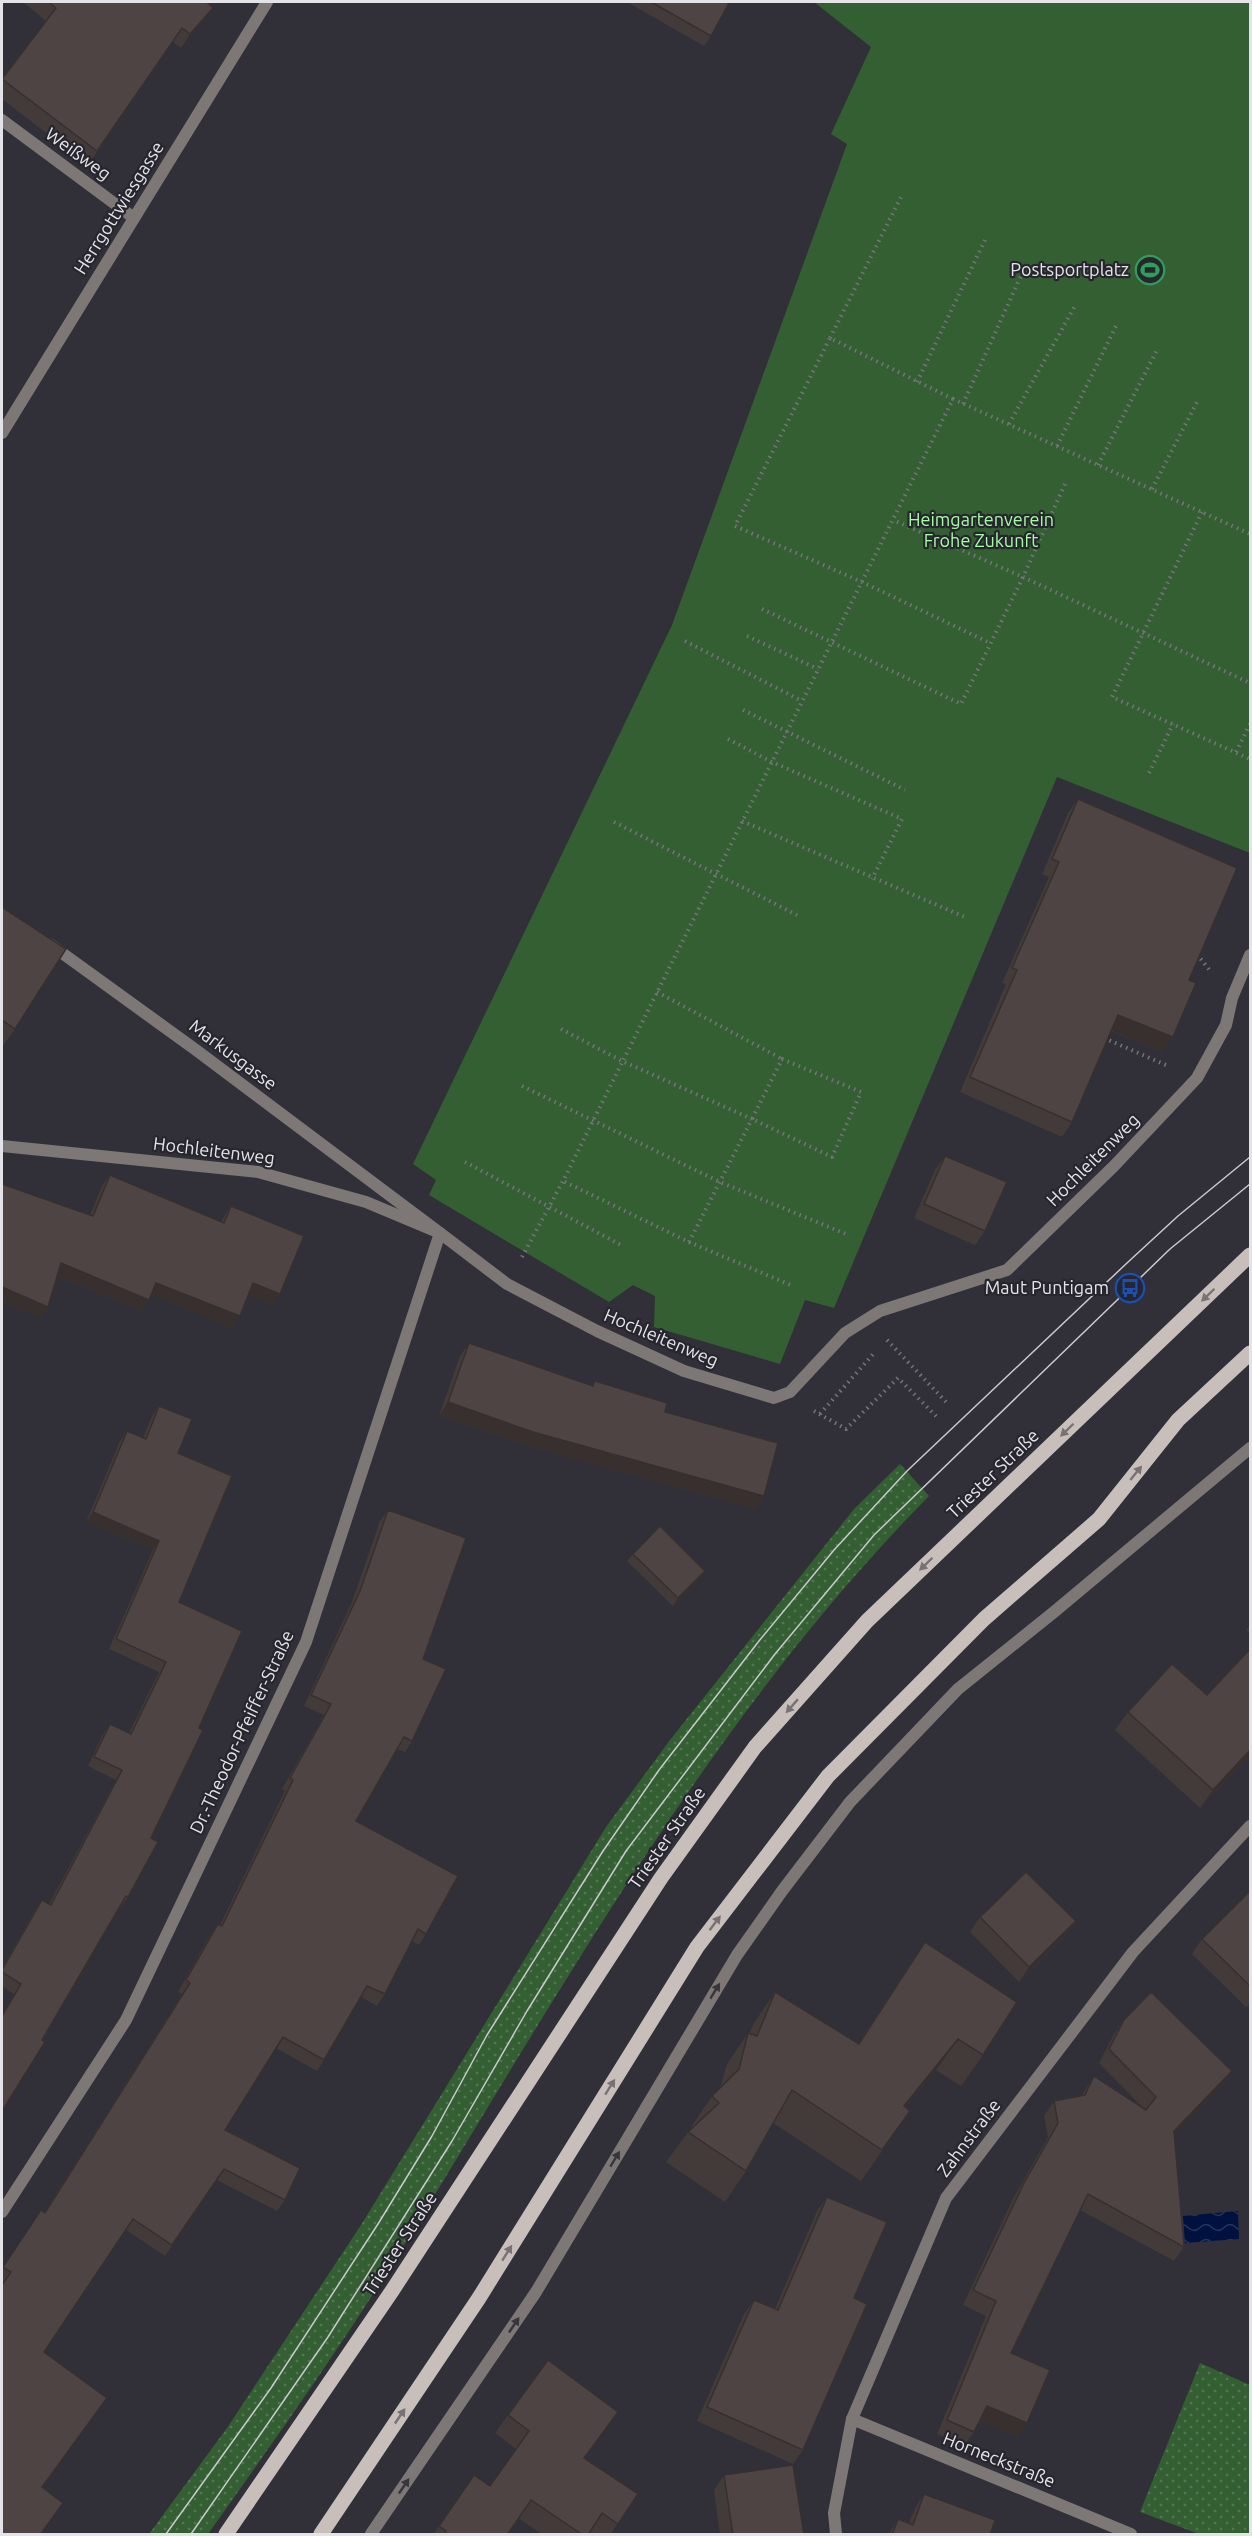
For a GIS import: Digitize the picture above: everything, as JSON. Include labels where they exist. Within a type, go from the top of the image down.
[{"type":"main road","name":"Triester Straße","points":[[226,2535],[392,2291],[661,1878],[755,1747],[867,1621],[1251,1255]]},
{"type":"main road","points":[[321,2535],[479,2298],[697,1947],[828,1776],[984,1619],[1099,1519],[1178,1420],[1251,1353]]},
{"type":"street","name":"Herrgottwiesgasse","points":[[2,433],[267,2]]},
{"type":"street","name":"Weißweg","points":[[2,120],[134,218]]},
{"type":"street","name":"Markusgasse","points":[[40,938],[196,1050],[440,1233]]},
{"type":"street","name":"Hochleitenweg","points":[[2,1146],[258,1172],[366,1203],[440,1233],[507,1284],[597,1331],[684,1371],[774,1398],[790,1392],[845,1333],[880,1311],[1007,1270],[1114,1166],[1197,1078],[1226,1025],[1232,998],[1251,954]]},
{"type":"street","name":"Dr.-Theodor-Pfeiffer-Straße","points":[[2,2212],[126,2020],[306,1642],[440,1233]]},
{"type":"street","points":[[371,2535],[536,2292],[736,1955],[782,1890],[850,1802],[958,1689],[1251,1448]]},
{"type":"street","name":"Zahnstraße","points":[[836,2535],[834,2512],[852,2419],[946,2198],[1133,1952],[1251,1826]]},
{"type":"street","name":"Horneckstraße","points":[[852,2419],[1131,2535]]},
{"type":"path","points":[[902,195],[735,526],[862,582],[990,643]]},
{"type":"path","points":[[918,382],[985,240]]},
{"type":"path","points":[[963,404],[1024,269]]},
{"type":"path","points":[[1010,424],[1076,304]]},
{"type":"path","points":[[1057,446],[1116,326]]},
{"type":"path","points":[[830,338],[963,404],[1251,534]]},
{"type":"path","points":[[1098,465],[1157,350]]},
{"type":"path","points":[[507,1284],[563,1181],[953,399]]},
{"type":"path","points":[[1152,489],[1198,400]]},
{"type":"path","points":[[762,609],[961,704],[1065,484]]},
{"type":"path","points":[[1202,512],[1112,697],[1251,759]]},
{"type":"path","points":[[892,520],[1023,577],[1251,682]]},
{"type":"path","points":[[747,636],[818,669]]},
{"type":"path","points":[[685,641],[802,701]]},
{"type":"path","points":[[743,710],[905,790]]},
{"type":"path","points":[[1149,773],[1173,724]]},
{"type":"path","points":[[1236,752],[1251,724]]},
{"type":"path","points":[[728,740],[772,762],[902,819],[872,879]]},
{"type":"path","points":[[742,821],[967,918]]},
{"type":"path","points":[[614,822],[797,915]]},
{"type":"path","points":[[1196,953],[1232,998]]},
{"type":"path","points":[[561,1029],[622,1061],[832,1157],[861,1092],[782,1059],[657,992]]},
{"type":"path","points":[[1099,1036],[1197,1078]]},
{"type":"path","points":[[689,1242],[782,1059]]},
{"type":"path","points":[[522,1086],[720,1182],[846,1234]]},
{"type":"path","points":[[465,1162],[621,1245]]},
{"type":"path","points":[[563,1181],[689,1242],[793,1286]]},
{"type":"path","points":[[937,1417],[898,1378],[846,1429],[820,1414],[886,1339],[950,1405]]},
{"type":"green space","name":"Heimgartenverein Frohe Zukunft","points":[[814,2],[1250,2],[1250,853],[1057,777],[834,1308],[805,1300],[780,1364],[654,1327],[655,1296],[633,1285],[609,1302],[429,1195],[436,1180],[413,1164],[672,625],[847,144],[831,134],[871,47]]},
{"type":"green space","points":[[900,1464],[929,1496],[851,1581],[778,1670],[709,1762],[581,1955],[378,2286],[258,2464],[208,2534],[149,2534],[227,2428],[361,2225],[606,1827],[670,1740],[854,1509]]},
{"type":"green space","points":[[1200,2363],[1250,2385],[1250,2534],[1199,2534],[1140,2512]]},
{"type":"water","points":[[1238,2211],[1239,2239],[1185,2243],[1183,2216]]},
{"type":"building","points":[[49,2],[207,2],[213,8],[190,34],[182,28],[97,151],[2,79],[56,8]]},
{"type":"building","points":[[651,2],[726,2],[729,3],[711,36]]},
{"type":"building","points":[[1078,799],[1237,868],[1189,980],[1196,983],[1173,1037],[1118,1015],[1072,1122],[970,1077],[1017,970],[1012,968],[1059,862],[1052,859]]},
{"type":"building","points":[[2,907],[66,949],[15,1029],[2,1020]]},
{"type":"building","points":[[945,1156],[1007,1182],[985,1231],[924,1204]]},
{"type":"building","points":[[110,1175],[224,1223],[231,1206],[304,1236],[280,1294],[253,1283],[240,1316],[156,1283],[149,1300],[61,1263],[48,1307],[2,1287],[2,1184],[93,1216]]},
{"type":"building","points":[[469,1343],[593,1386],[595,1381],[667,1403],[665,1412],[778,1443],[764,1496],[533,1432],[448,1402]]},
{"type":"building","points":[[159,1406],[192,1419],[178,1453],[232,1476],[179,1602],[242,1631],[199,1728],[203,1730],[151,1838],[158,1842],[128,1897],[126,1896],[42,2040],[45,2042],[2,2111],[2,2016],[21,1984],[2,1970],[42,1900],[51,1905],[122,1770],[94,1757],[110,1724],[131,1734],[166,1662],[116,1639],[159,1541],[93,1512],[127,1431],[146,1439]]},
{"type":"building","points":[[388,1510],[466,1538],[423,1659],[446,1669],[412,1741],[404,1737],[356,1821],[458,1876],[426,1934],[418,1929],[385,1994],[367,1986],[324,2060],[283,2037],[225,2130],[300,2168],[285,2200],[224,2169],[172,2245],[133,2219],[44,2352],[107,2398],[42,2487],[63,2503],[40,2535],[2,2535],[2,2285],[11,2272],[3,2267],[41,2210],[45,2213],[190,1983],[186,1980],[218,1924],[222,1926],[293,1780],[290,1778],[331,1704],[311,1695],[360,1591]]},
{"type":"building","points":[[660,1526],[705,1571],[678,1598],[633,1554]]},
{"type":"building","points":[[1251,1648],[1251,1749],[1213,1790],[1128,1712],[1172,1664],[1207,1695]]},
{"type":"building","points":[[1026,1872],[1076,1921],[1029,1967],[980,1917]]},
{"type":"building","points":[[1251,1890],[1251,1987],[1202,1939]]},
{"type":"building","points":[[925,1942],[1017,2002],[983,2055],[958,2039],[904,2106],[910,2111],[882,2150],[792,2090],[746,2171],[688,2132],[719,2103],[712,2096],[739,2069],[748,2033],[757,2036],[775,1992],[859,2044]]},
{"type":"building","points":[[1151,1992],[1232,2071],[1174,2131],[1184,2247],[1088,2194],[1011,2353],[1050,2370],[1027,2423],[987,2406],[974,2432],[947,2420],[996,2301],[973,2290],[1024,2183],[1058,2123],[1054,2101],[1085,2095],[1094,2076],[1146,2110],[1156,2097],[1109,2049],[1124,2020]]},
{"type":"building","points":[[827,2197],[887,2222],[854,2298],[867,2304],[803,2450],[707,2407],[754,2300],[778,2310]]},
{"type":"building","points":[[548,2360],[618,2412],[584,2458],[638,2494],[618,2524],[602,2513],[588,2535],[583,2535],[531,2500],[507,2535],[444,2535],[446,2531],[439,2526],[474,2475],[490,2486],[529,2431],[508,2415]]},
{"type":"building","points":[[793,2465],[804,2535],[733,2535],[724,2475]]},
{"type":"building","points":[[924,2494],[995,2520],[990,2535],[892,2535],[898,2519],[913,2525]]},
{"type":"tram line","points":[[166,2534],[271,2388],[378,2224],[432,2136],[487,2035],[603,1851],[659,1770],[759,1641],[834,1550],[907,1471],[1178,1216],[1250,1157]]},
{"type":"tram line","points":[[191,2534],[328,2337],[452,2141],[527,2011],[626,1851],[775,1654],[874,1535],[1170,1249],[1250,1184]]},
{"type":"place","name":"Postsportplatz","points":[[1150,270]]},
{"type":"place","name":"Maut Puntigam","points":[[1130,1288]]}]
